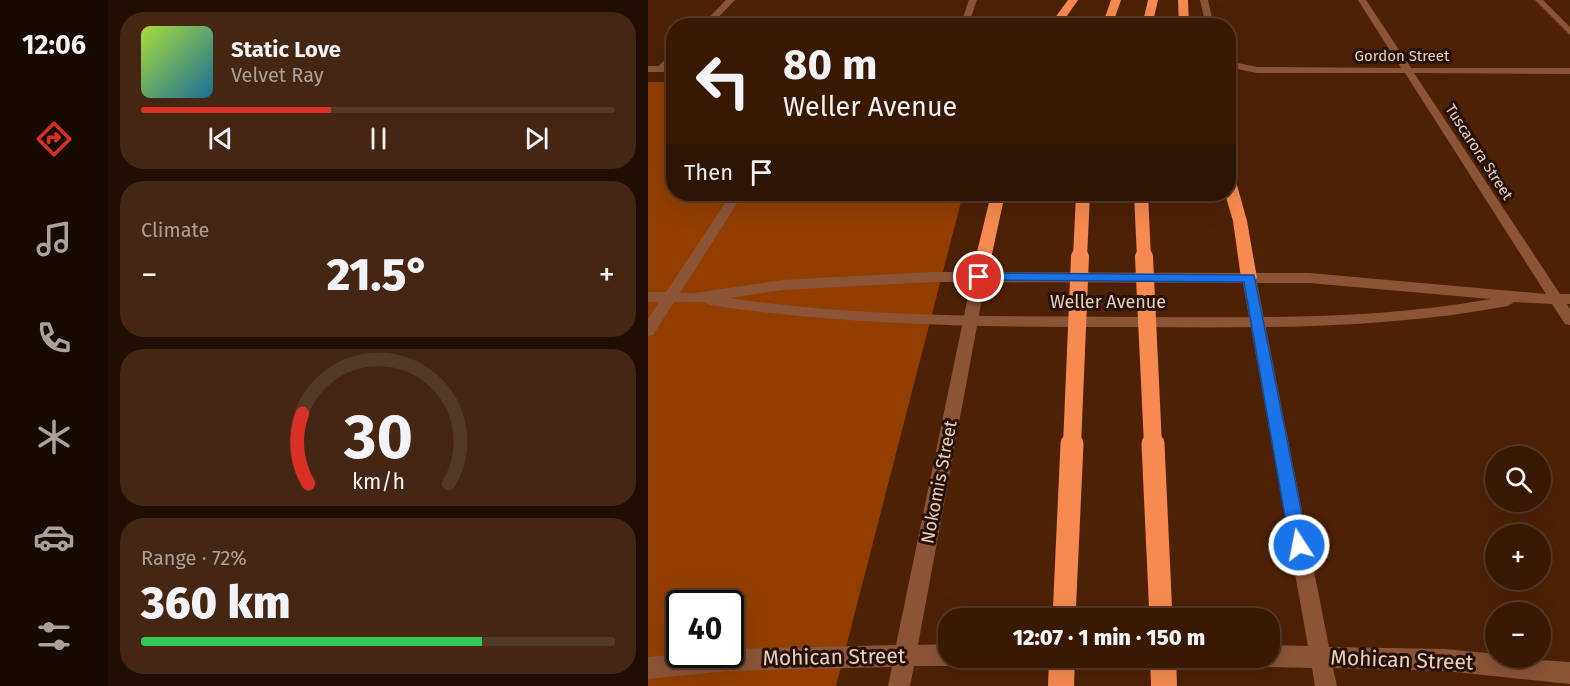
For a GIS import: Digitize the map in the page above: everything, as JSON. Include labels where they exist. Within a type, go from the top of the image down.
[{"type":"highway","points":[[1060,18],[1073,0]]},
{"type":"highway","points":[[1110,18],[1116,0]]},
{"type":"highway","points":[[1149,18],[1153,0]]},
{"type":"highway","points":[[1183,0],[1184,18]]},
{"type":"highway","points":[[979,277],[996,201]]},
{"type":"highway","points":[[1064,608],[1083,201]]},
{"type":"highway","points":[[1141,201],[1161,608]]},
{"type":"highway","points":[[1234,201],[1249,278]]},
{"type":"highway","points":[[1061,686],[1062,668]]},
{"type":"highway","points":[[1163,668],[1164,686]]},
{"type":"street","points":[[713,18],[731,0]]},
{"type":"street","points":[[967,18],[973,0]]},
{"type":"street","points":[[1204,0],[1208,18]]},
{"type":"street","name":"Tuscarora Street","points":[[1362,0],[1563,298],[1570,320]]},
{"type":"street","points":[[1539,0],[1570,32]]},
{"type":"street","points":[[660,69],[666,63]]},
{"type":"street","name":"Gordon Street","points":[[1236,66],[1257,70],[1570,71]]},
{"type":"street","points":[[648,69],[666,69]]},
{"type":"street","points":[[648,331],[732,201]]},
{"type":"street","name":"Weller Avenue","points":[[695,298],[783,285],[932,277],[979,277],[1320,279],[1437,288],[1521,298],[1563,298]]},
{"type":"street","name":"Nokomis Street","points":[[899,686],[979,277]]},
{"type":"street","points":[[1249,278],[1326,686]]},
{"type":"street","name":"Weller Avenue","points":[[648,297],[695,298],[770,311],[970,321],[1257,322],[1458,312],[1521,298]]},
{"type":"street","name":"Mohican Street","points":[[648,668],[727,660],[938,655]]},
{"type":"street","name":"Mohican Street","points":[[1280,656],[1445,660],[1570,673]]},
{"type":"shaded area","points":[[648,82],[666,82],[666,201],[961,201],[836,686],[648,686]]},
{"type":"route","points":[[979,277],[1249,278],[1299,545]]}]
